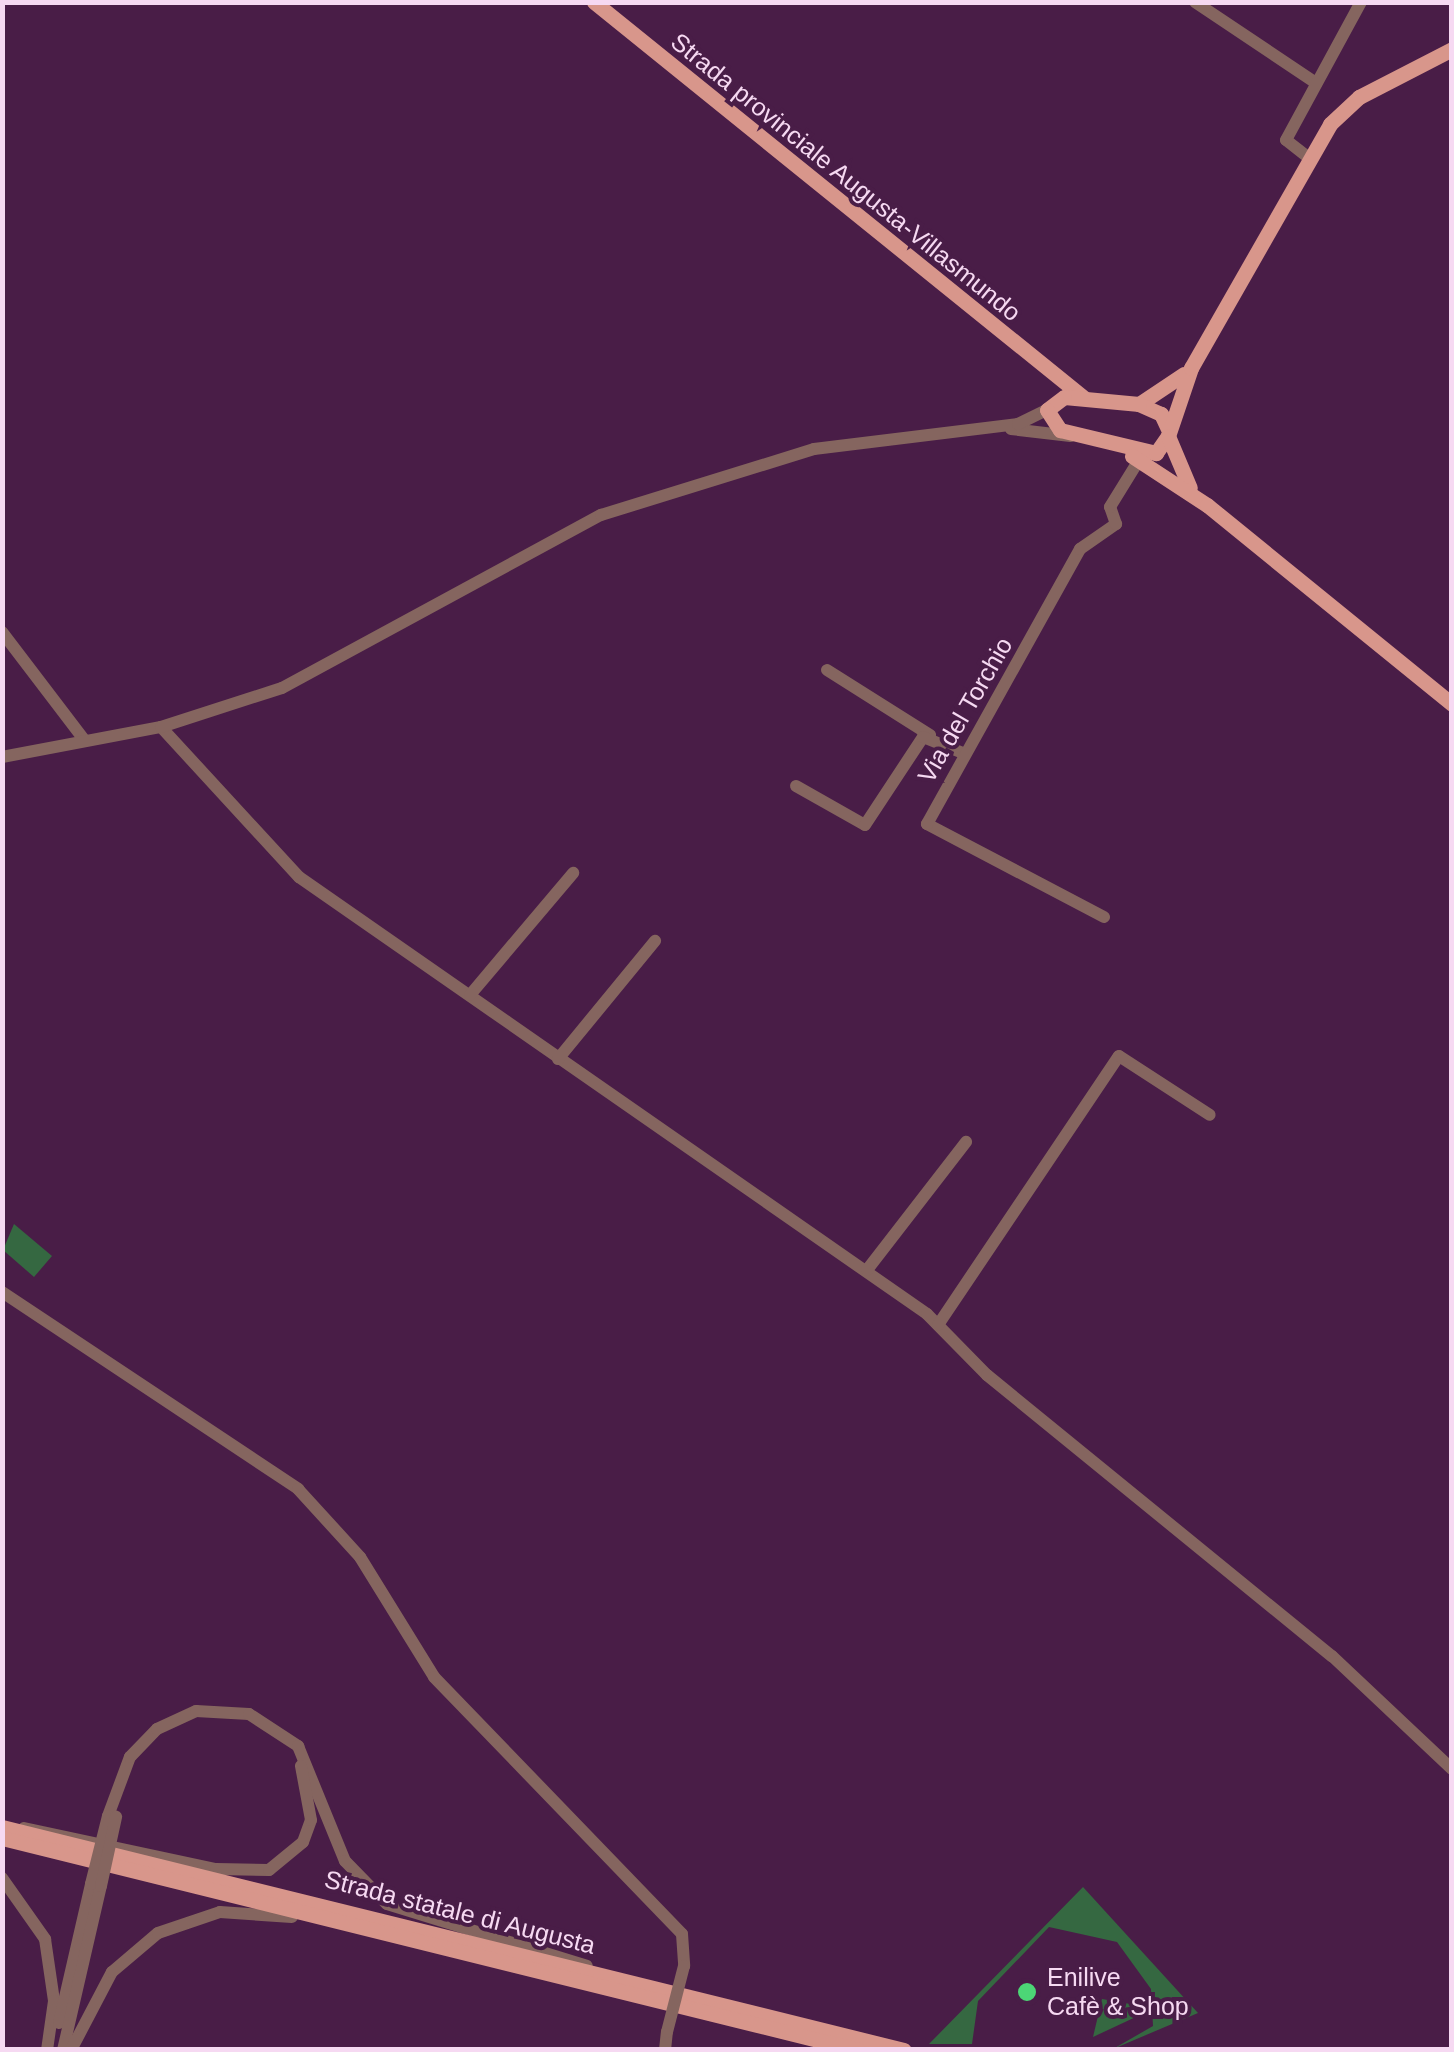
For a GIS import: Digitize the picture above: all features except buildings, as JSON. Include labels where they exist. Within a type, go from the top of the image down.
[{"type":"main road","name":"Strada provinciale Augusta-Villasmundo","points":[[594,2],[1020,351]]},
{"type":"main road","points":[[1132,456],[1151,456],[1168,433],[1190,368],[1309,158],[1347,106],[1452,49]]},
{"type":"main road","points":[[1020,351],[1091,402]]},
{"type":"main road","points":[[1020,351],[1043,379],[1053,428],[1132,456],[1207,504],[1452,704]]},
{"type":"main road","points":[[1138,404],[1190,368]]},
{"type":"main road","points":[[1048,408],[1064,397],[1138,404],[1161,414],[1179,474],[1207,504]]},
{"type":"main road","name":"Strada statale di Augusta","points":[[2,1827],[904,2050]]},
{"type":"main road","name":"Strada statale di Augusta","points":[[2,1838],[858,2050]]},
{"type":"street","points":[[1195,2],[1316,83]]},
{"type":"street","points":[[1309,158],[1286,140],[1361,2]]},
{"type":"street","points":[[2,757],[161,727],[282,688],[601,516],[814,449],[994,426],[1048,408]]},
{"type":"street","points":[[994,426],[1076,436]]},
{"type":"street","name":"Via del Torchio","points":[[1104,918],[934,834],[927,824],[963,753],[1080,550],[1116,524],[1110,508],[1132,456]]},
{"type":"street","points":[[2,632],[85,742]]},
{"type":"street","points":[[827,670],[963,753]]},
{"type":"street","points":[[161,727],[299,876],[867,1270],[938,1325],[986,1375],[1332,1656],[1452,1769]]},
{"type":"street","points":[[796,786],[865,825],[930,735]]},
{"type":"street","points":[[470,996],[573,873]]},
{"type":"street","points":[[558,1059],[656,941]]},
{"type":"street","points":[[938,1325],[1119,1056],[1210,1115]]},
{"type":"street","points":[[867,1270],[966,1142]]},
{"type":"street","points":[[2,1292],[298,1488],[360,1557],[434,1677],[682,1934],[684,1966],[665,2050]]},
{"type":"street","points":[[63,2050],[96,1885],[130,1757],[157,1728],[196,1710],[249,1714],[298,1746],[344,1861],[387,1904],[618,1978]]},
{"type":"street","points":[[2,1827],[247,1874],[296,1850],[312,1796],[299,1763],[270,1732],[200,1718],[149,1744],[112,1816]]},
{"type":"street","points":[[2,1878],[45,1938],[54,2002],[50,2050]]},
{"type":"street","points":[[50,2050],[96,1885]]},
{"type":"street","points":[[71,2050],[94,1998],[132,1952],[220,1912],[320,1921],[549,1971]]},
{"type":"green space","points":[[14,1224],[52,1256],[34,1277],[3,1250]]},
{"type":"green space","points":[[1083,1887],[1198,2013],[1113,2049],[1153,2026],[1151,1989],[1117,1942],[1049,1927],[978,2001],[972,2044],[929,2044]]},
{"type":"green space","points":[[1102,1999],[1142,2006],[1140,2015],[1093,2037]]},
{"type":"place","name":"Enilive Cafè & Shop","points":[[1027,1992]]}]
